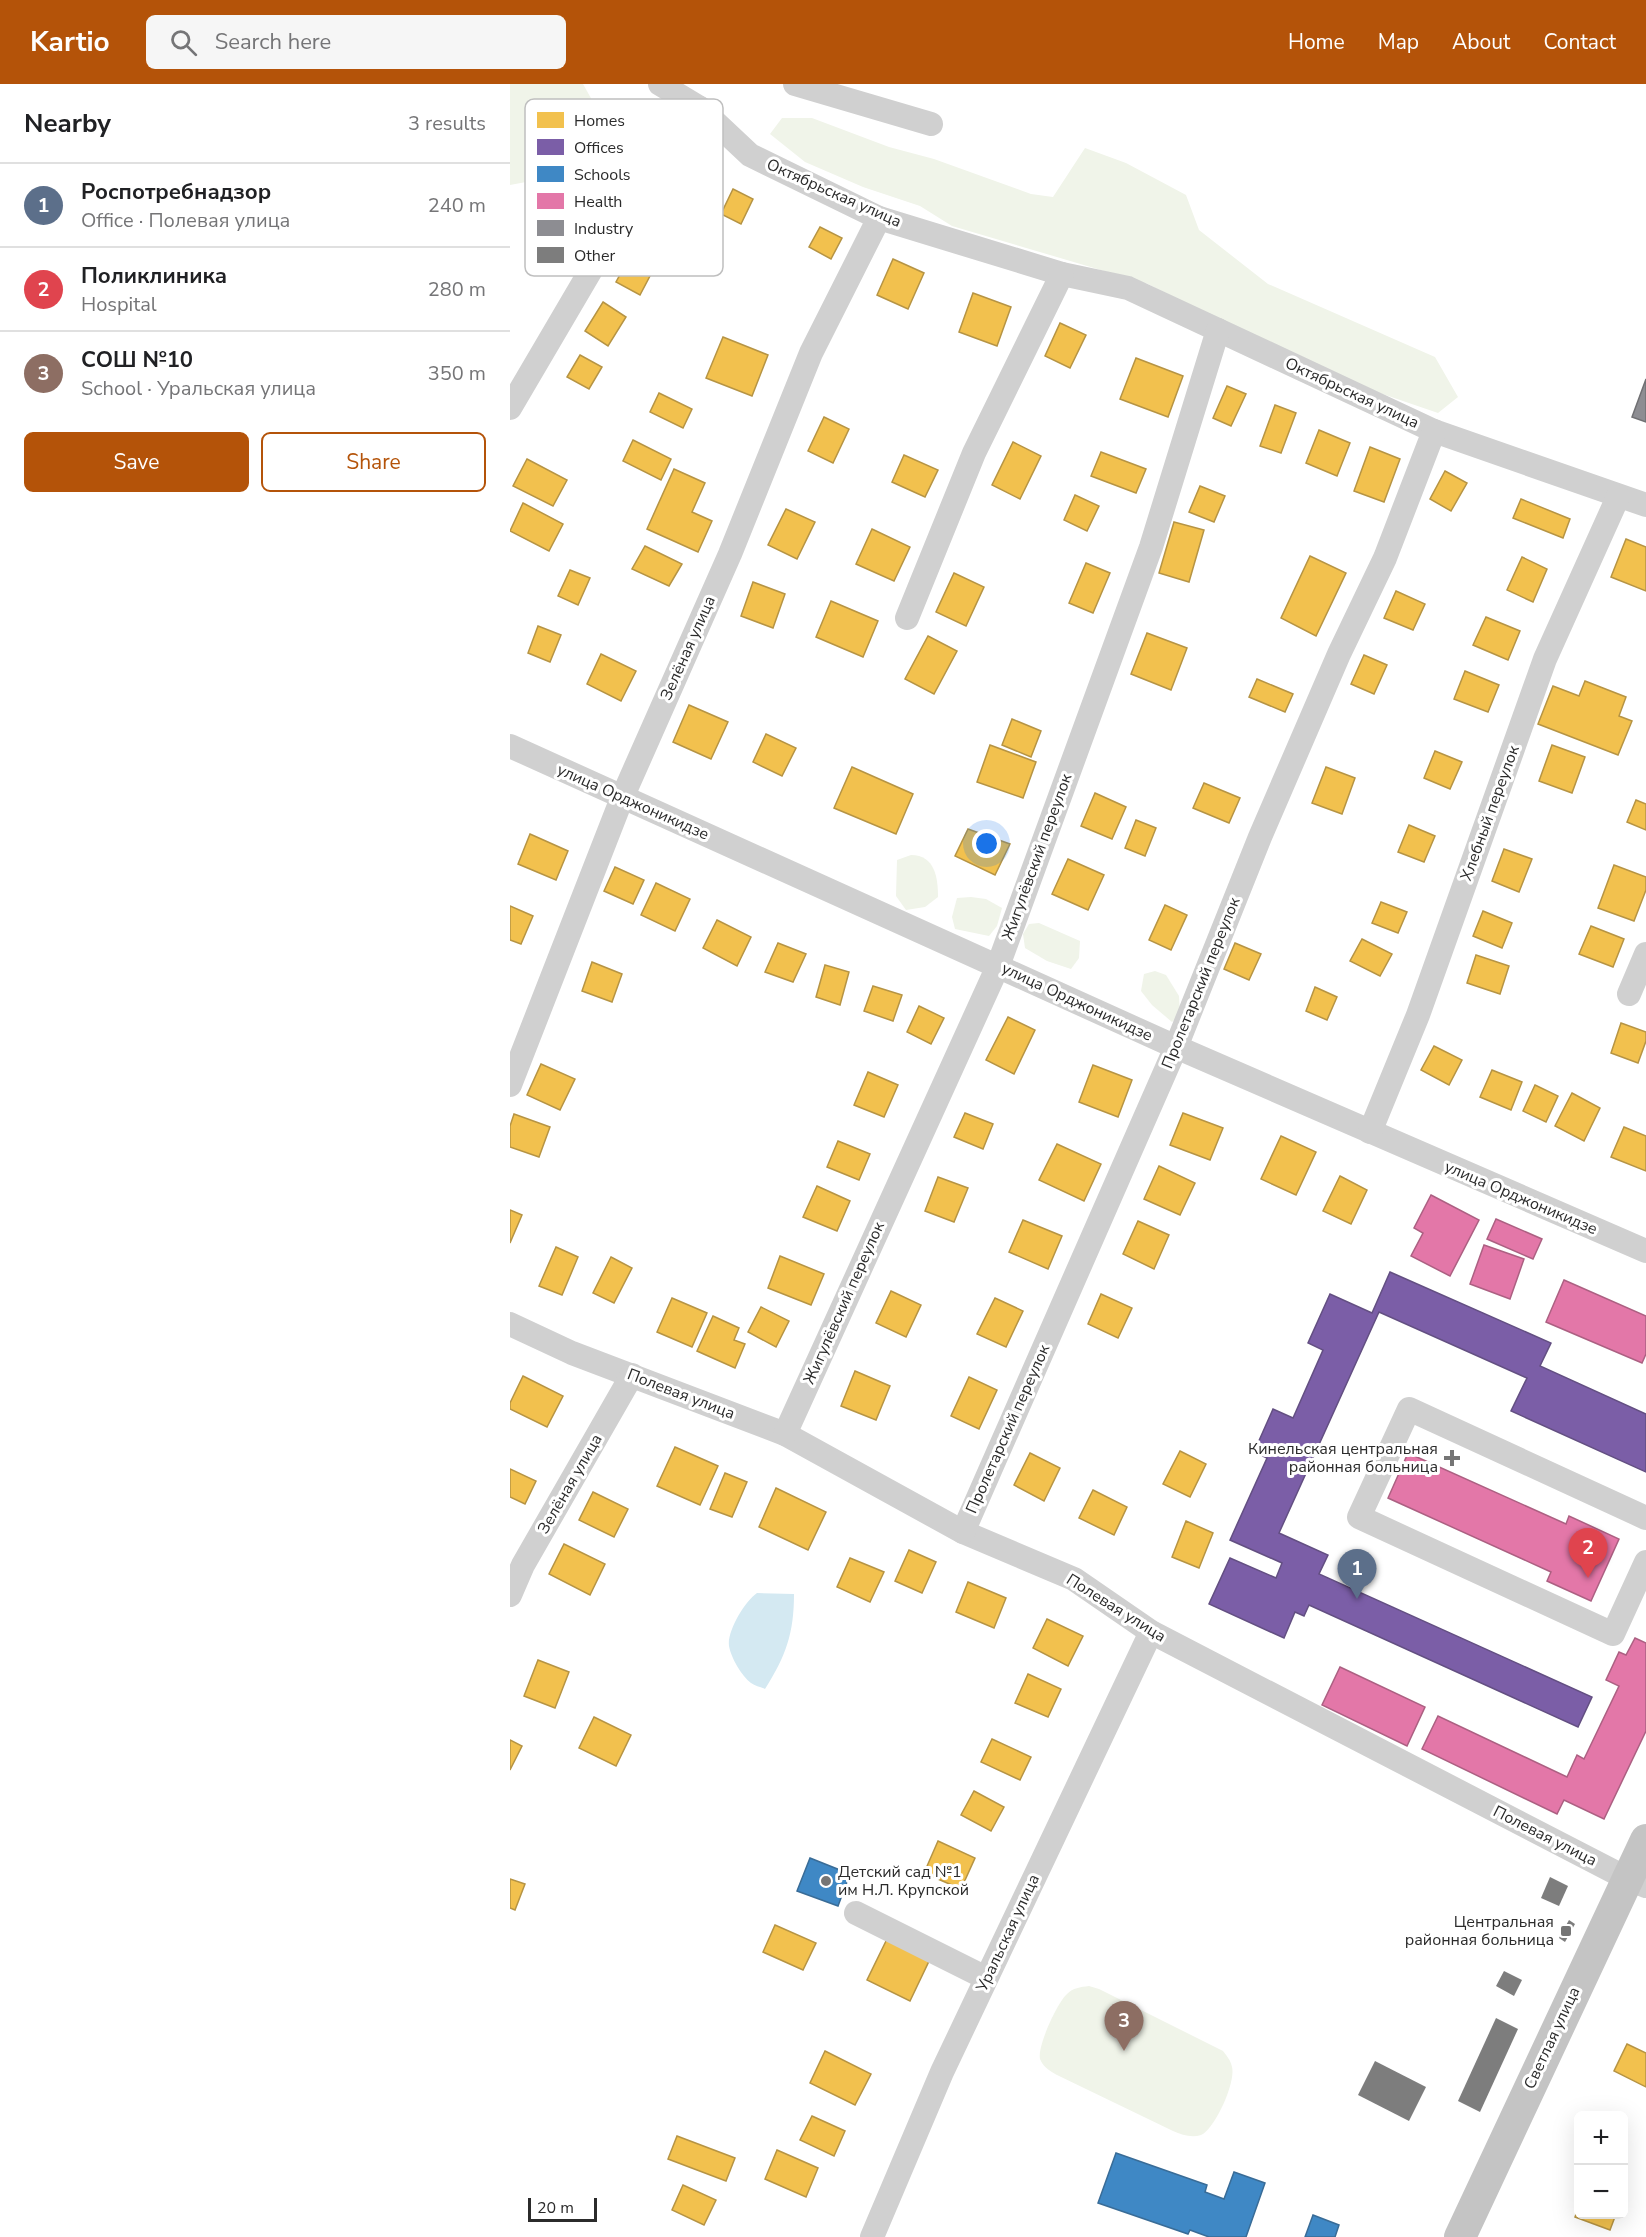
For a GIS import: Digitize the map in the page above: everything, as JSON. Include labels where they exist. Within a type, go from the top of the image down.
[{"type":"main road","name":"Светлая улица","points":[[1460,2237],[1636,1882],[1646,1840]]},
{"type":"street","name":"Октябрьская улица","points":[[660,84],[685,99]]},
{"type":"street","points":[[795,84],[932,124]]},
{"type":"street","name":"Октябрьская улица","points":[[723,130],[750,155],[879,218],[1062,274],[1128,288],[1434,431],[1646,505]]},
{"type":"street","name":"Зелёная улица","points":[[510,1085],[622,798],[730,554],[811,352],[879,218]]},
{"type":"street","points":[[907,618],[974,453],[1062,274]]},
{"type":"street","points":[[510,408],[587,276]]},
{"type":"street","name":"Жигулёвский переулок","points":[[785,1434],[998,966],[1151,547],[1218,330]]},
{"type":"street","name":"Пролетарский переулок","points":[[963,1532],[1176,1047],[1260,837],[1339,654],[1385,558],[1434,431]]},
{"type":"street","name":"Хлебный переулок","points":[[1370,1132],[1418,1016],[1545,659],[1618,497]]},
{"type":"street","name":"улица Орджоникидзе","points":[[510,746],[1176,1047],[1646,1251]]},
{"type":"street","points":[[1629,994],[1646,954]]},
{"type":"street","name":"Полевая улица","points":[[510,1324],[572,1353],[785,1434],[963,1532],[1074,1579],[1151,1632],[1636,1882]]},
{"type":"street","name":"Зелёная улица","points":[[510,1595],[523,1565],[632,1375]]},
{"type":"street","points":[[1646,1518],[1409,1409],[1359,1517],[1613,1634],[1637,1607],[1646,1562]]},
{"type":"street","name":"Уральская улица","points":[[872,2237],[942,2072],[1151,1632]]},
{"type":"street","points":[[856,1913],[986,1978]]},
{"type":"shaded area","points":[[510,84],[583,84],[591,99],[525,99],[525,182],[510,185]]},
{"type":"shaded area","points":[[782,118],[812,118],[889,147],[934,159],[1031,194],[1053,197],[1085,148],[1126,163],[1186,195],[1199,230],[1268,284],[1435,357],[1458,397],[1438,413],[1330,376],[1148,284],[952,226],[920,206],[863,187],[805,162],[770,134]]},
{"type":"shaded area","points":[[911,855],[925,859],[934,869],[938,897],[925,907],[906,910],[896,896],[897,860]]},
{"type":"shaded area","points":[[957,898],[986,899],[1002,908],[997,926],[989,936],[955,929],[952,917]]},
{"type":"shaded area","points":[[1039,923],[1080,941],[1079,958],[1071,969],[1047,961],[1025,948],[1023,934],[1029,924]]},
{"type":"shaded area","points":[[1155,971],[1166,975],[1179,996],[1180,1015],[1172,1022],[1152,1005],[1141,991],[1144,974]]},
{"type":"shaded area","points":[[1089,1986],[1223,2051],[1231,2065],[1231,2083],[1218,2115],[1207,2131],[1194,2136],[1176,2132],[1057,2075],[1043,2064],[1040,2059],[1042,2045],[1058,2006],[1072,1990]]},
{"type":"water","points":[[757,1593],[794,1594],[787,1644],[765,1689],[753,1684],[744,1676],[734,1661],[729,1646],[731,1633],[738,1617]]},
{"type":"building: Homes","points":[[733,189],[753,199],[741,224],[723,215],[723,210]]},
{"type":"building: Homes","points":[[820,227],[842,238],[831,259],[809,247]]},
{"type":"building: Homes","points":[[893,259],[924,273],[908,309],[877,295]]},
{"type":"building: Homes","points":[[619,276],[650,276],[640,295],[616,282]]},
{"type":"building: Homes","points":[[973,293],[1011,307],[997,346],[959,332]]},
{"type":"building: Homes","points":[[603,302],[626,317],[608,346],[585,331]]},
{"type":"building: Homes","points":[[1060,323],[1086,335],[1070,368],[1045,356]]},
{"type":"building: Homes","points":[[723,337],[768,355],[752,396],[706,378]]},
{"type":"building: Homes","points":[[580,355],[602,367],[589,389],[567,377]]},
{"type":"building: Homes","points":[[1136,358],[1183,376],[1168,417],[1120,399]]},
{"type":"building: Homes","points":[[1227,386],[1246,394],[1231,426],[1213,418]]},
{"type":"building: Homes","points":[[659,393],[692,409],[683,428],[650,412]]},
{"type":"building: Homes","points":[[1275,405],[1296,413],[1281,453],[1260,446]]},
{"type":"building: Homes","points":[[824,417],[849,429],[833,463],[808,451]]},
{"type":"building: Homes","points":[[1319,430],[1350,443],[1337,476],[1306,463]]},
{"type":"building: Homes","points":[[633,440],[671,459],[661,480],[623,461]]},
{"type":"building: Homes","points":[[1013,442],[1041,456],[1020,499],[992,485]]},
{"type":"building: Homes","points":[[1370,447],[1400,459],[1384,502],[1354,491]]},
{"type":"building: Homes","points":[[1101,452],[1146,469],[1136,493],[1091,476]]},
{"type":"building: Homes","points":[[904,455],[938,470],[925,497],[892,482]]},
{"type":"building: Homes","points":[[527,459],[567,480],[553,506],[513,486]]},
{"type":"building: Homes","points":[[674,469],[705,483],[692,512],[712,521],[698,552],[647,529]]},
{"type":"building: Homes","points":[[1445,471],[1467,483],[1451,511],[1430,499]]},
{"type":"building: Homes","points":[[1200,486],[1225,496],[1214,522],[1189,512]]},
{"type":"building: Homes","points":[[1075,495],[1099,506],[1087,531],[1064,520]]},
{"type":"building: Homes","points":[[1521,499],[1570,519],[1563,538],[1513,518]]},
{"type":"building: Homes","points":[[523,503],[563,524],[549,551],[510,531]]},
{"type":"building: Homes","points":[[786,509],[815,522],[797,559],[768,545]]},
{"type":"building: Homes","points":[[1174,522],[1204,530],[1189,582],[1159,573]]},
{"type":"building: Homes","points":[[872,529],[910,547],[894,581],[856,564]]},
{"type":"building: Homes","points":[[1626,539],[1646,547],[1646,591],[1611,577]]},
{"type":"building: Homes","points":[[645,546],[682,564],[669,586],[632,569]]},
{"type":"building: Homes","points":[[1310,556],[1346,573],[1316,636],[1281,618]]},
{"type":"building: Homes","points":[[1522,557],[1547,569],[1533,602],[1507,590]]},
{"type":"building: Homes","points":[[1086,563],[1110,573],[1093,613],[1069,603]]},
{"type":"building: Homes","points":[[570,570],[590,578],[578,605],[558,596]]},
{"type":"building: Homes","points":[[954,573],[984,587],[966,626],[936,612]]},
{"type":"building: Homes","points":[[753,582],[785,594],[773,628],[741,616]]},
{"type":"building: Homes","points":[[1396,591],[1425,604],[1413,630],[1384,618]]},
{"type":"building: Homes","points":[[831,601],[878,621],[863,657],[816,637]]},
{"type":"building: Homes","points":[[1486,617],[1520,631],[1508,660],[1473,645]]},
{"type":"building: Homes","points":[[538,626],[561,635],[550,662],[528,653]]},
{"type":"building: Homes","points":[[1147,633],[1187,648],[1171,690],[1131,674]]},
{"type":"building: Homes","points":[[928,636],[957,651],[934,694],[905,679]]},
{"type":"building: Homes","points":[[601,654],[636,671],[621,701],[587,684]]},
{"type":"building: Homes","points":[[1364,655],[1387,665],[1374,694],[1351,684]]},
{"type":"building: Homes","points":[[1465,671],[1499,685],[1488,712],[1454,699]]},
{"type":"building: Homes","points":[[1257,679],[1293,694],[1285,712],[1249,697]]},
{"type":"building: Homes","points":[[1585,681],[1626,697],[1619,716],[1632,721],[1618,755],[1538,724],[1553,686],[1579,696]]},
{"type":"building: Homes","points":[[689,705],[728,722],[711,759],[673,742]]},
{"type":"building: Homes","points":[[1012,719],[1041,731],[1031,757],[1002,745]]},
{"type":"building: Homes","points":[[766,734],[796,748],[782,776],[753,762]]},
{"type":"building: Homes","points":[[990,745],[1036,762],[1023,798],[977,782]]},
{"type":"building: Homes","points":[[1552,745],[1585,757],[1572,793],[1539,781]]},
{"type":"building: Homes","points":[[1435,751],[1462,762],[1450,789],[1424,778]]},
{"type":"building: Homes","points":[[852,767],[913,794],[896,834],[834,808]]},
{"type":"building: Homes","points":[[1326,767],[1355,778],[1342,814],[1312,803]]},
{"type":"building: Homes","points":[[1204,783],[1240,798],[1229,823],[1193,808]]},
{"type":"building: Homes","points":[[1095,793],[1126,807],[1112,839],[1081,826]]},
{"type":"building: Homes","points":[[1636,800],[1646,804],[1646,830],[1627,822]]},
{"type":"building: Homes","points":[[1136,820],[1156,828],[1145,856],[1125,848]]},
{"type":"building: Homes","points":[[1409,825],[1435,836],[1424,862],[1398,852]]},
{"type":"building: Homes","points":[[968,829],[1010,844],[995,875],[955,856]]},
{"type":"building: Homes","points":[[530,834],[568,851],[556,880],[518,864]]},
{"type":"building: Homes","points":[[1504,849],[1532,859],[1519,892],[1492,881]]},
{"type":"building: Homes","points":[[1068,859],[1104,875],[1088,910],[1052,894]]},
{"type":"building: Homes","points":[[1614,865],[1646,877],[1646,890],[1634,921],[1598,908]]},
{"type":"building: Homes","points":[[615,867],[644,880],[633,904],[604,891]]},
{"type":"building: Homes","points":[[656,883],[690,899],[675,931],[641,915]]},
{"type":"building: Homes","points":[[1381,902],[1407,912],[1398,933],[1372,923]]},
{"type":"building: Homes","points":[[1165,905],[1187,915],[1171,950],[1149,940]]},
{"type":"building: Homes","points":[[510,906],[533,916],[521,944],[510,940]]},
{"type":"building: Homes","points":[[1483,911],[1512,923],[1502,948],[1473,936]]},
{"type":"building: Homes","points":[[717,920],[751,937],[737,966],[703,948]]},
{"type":"building: Homes","points":[[1591,926],[1624,939],[1613,967],[1579,954]]},
{"type":"building: Homes","points":[[1362,939],[1392,954],[1380,976],[1350,961]]},
{"type":"building: Homes","points":[[778,943],[806,954],[793,982],[765,972]]},
{"type":"building: Homes","points":[[1235,943],[1261,954],[1249,980],[1224,969]]},
{"type":"building: Homes","points":[[1476,955],[1509,966],[1500,994],[1467,983]]},
{"type":"building: Homes","points":[[592,962],[622,974],[612,1002],[582,991]]},
{"type":"building: Homes","points":[[825,965],[849,972],[840,1005],[816,997]]},
{"type":"building: Homes","points":[[873,986],[902,995],[893,1021],[864,1011]]},
{"type":"building: Homes","points":[[1315,987],[1337,997],[1327,1020],[1306,1011]]},
{"type":"building: Homes","points":[[919,1006],[944,1018],[931,1044],[907,1032]]},
{"type":"building: Homes","points":[[1008,1017],[1035,1030],[1014,1074],[986,1060]]},
{"type":"building: Homes","points":[[1621,1023],[1646,1032],[1646,1041],[1638,1063],[1611,1053]]},
{"type":"building: Homes","points":[[1434,1046],[1462,1060],[1449,1085],[1421,1070]]},
{"type":"building: Homes","points":[[541,1064],[575,1079],[560,1110],[527,1095]]},
{"type":"building: Homes","points":[[1093,1065],[1132,1080],[1118,1117],[1079,1102]]},
{"type":"building: Homes","points":[[1492,1070],[1522,1082],[1511,1110],[1480,1097]]},
{"type":"building: Homes","points":[[868,1072],[898,1085],[884,1117],[854,1105]]},
{"type":"building: Homes","points":[[1535,1085],[1558,1096],[1546,1122],[1523,1111]]},
{"type":"building: Homes","points":[[1572,1093],[1600,1108],[1584,1141],[1555,1126]]},
{"type":"building: Homes","points":[[965,1113],[993,1124],[983,1149],[954,1137]]},
{"type":"building: Homes","points":[[1183,1113],[1223,1128],[1210,1160],[1170,1145]]},
{"type":"building: Homes","points":[[514,1114],[550,1127],[539,1157],[510,1147],[510,1126]]},
{"type":"building: Homes","points":[[1624,1127],[1646,1136],[1646,1171],[1611,1157]]},
{"type":"building: Homes","points":[[1281,1136],[1316,1152],[1296,1195],[1261,1179]]},
{"type":"building: Homes","points":[[838,1141],[870,1154],[859,1180],[827,1167]]},
{"type":"building: Homes","points":[[1057,1144],[1101,1164],[1084,1201],[1039,1180]]},
{"type":"building: Homes","points":[[1159,1166],[1195,1183],[1180,1215],[1144,1199]]},
{"type":"building: Homes","points":[[1340,1176],[1367,1190],[1351,1224],[1323,1211]]},
{"type":"building: Homes","points":[[938,1177],[968,1188],[954,1222],[925,1211]]},
{"type":"building: Homes","points":[[817,1186],[850,1201],[837,1231],[803,1217]]},
{"type":"building: Homes","points":[[510,1210],[522,1215],[510,1243]]},
{"type":"building: Homes","points":[[1023,1220],[1062,1236],[1048,1269],[1009,1252]]},
{"type":"building: Homes","points":[[1138,1221],[1169,1235],[1154,1269],[1123,1254]]},
{"type":"building: Homes","points":[[556,1247],[578,1257],[562,1295],[539,1286]]},
{"type":"building: Homes","points":[[780,1256],[824,1274],[811,1305],[768,1288]]},
{"type":"building: Homes","points":[[611,1257],[632,1268],[614,1303],[593,1293]]},
{"type":"building: Homes","points":[[891,1291],[921,1305],[906,1337],[876,1323]]},
{"type":"building: Homes","points":[[1101,1294],[1132,1308],[1118,1338],[1088,1324]]},
{"type":"building: Homes","points":[[672,1298],[707,1313],[692,1347],[657,1332]]},
{"type":"building: Homes","points":[[995,1298],[1023,1311],[1006,1347],[977,1334]]},
{"type":"building: Homes","points":[[761,1307],[789,1321],[776,1347],[748,1332]]},
{"type":"building: Homes","points":[[713,1316],[739,1328],[734,1340],[745,1344],[735,1368],[697,1351]]},
{"type":"building: Homes","points":[[855,1371],[890,1386],[876,1420],[841,1406]]},
{"type":"building: Homes","points":[[523,1376],[563,1396],[547,1427],[510,1409],[510,1403]]},
{"type":"building: Homes","points":[[969,1377],[997,1390],[979,1429],[951,1416]]},
{"type":"building: Homes","points":[[675,1447],[718,1466],[700,1505],[657,1486]]},
{"type":"building: Homes","points":[[1180,1451],[1206,1464],[1190,1497],[1163,1484]]},
{"type":"building: Homes","points":[[1030,1453],[1060,1468],[1044,1501],[1014,1485]]},
{"type":"building: Homes","points":[[510,1469],[536,1481],[525,1504],[510,1497]]},
{"type":"building: Homes","points":[[725,1473],[747,1482],[732,1517],[710,1509]]},
{"type":"building: Homes","points":[[776,1488],[826,1512],[808,1550],[759,1527]]},
{"type":"building: Homes","points":[[1093,1490],[1127,1507],[1114,1535],[1079,1518]]},
{"type":"building: Homes","points":[[593,1492],[628,1509],[614,1537],[579,1520]]},
{"type":"building: Homes","points":[[1186,1521],[1213,1533],[1199,1568],[1172,1557]]},
{"type":"building: Homes","points":[[564,1544],[605,1564],[590,1595],[549,1574]]},
{"type":"building: Homes","points":[[909,1550],[936,1562],[922,1593],[895,1581]]},
{"type":"building: Homes","points":[[850,1558],[884,1572],[870,1602],[837,1587]]},
{"type":"building: Homes","points":[[968,1582],[1006,1598],[994,1628],[956,1612]]},
{"type":"building: Homes","points":[[1047,1619],[1083,1636],[1068,1666],[1033,1648]]},
{"type":"building: Homes","points":[[538,1660],[569,1672],[555,1708],[524,1696]]},
{"type":"building: Homes","points":[[1028,1674],[1061,1689],[1048,1717],[1015,1703]]},
{"type":"building: Homes","points":[[594,1717],[631,1735],[616,1766],[579,1748]]},
{"type":"building: Homes","points":[[992,1739],[1031,1757],[1020,1780],[981,1762]]},
{"type":"building: Homes","points":[[510,1740],[522,1746],[510,1770]]},
{"type":"building: Homes","points":[[974,1791],[1004,1807],[991,1831],[961,1815]]},
{"type":"building: Homes","points":[[938,1841],[975,1858],[961,1889],[924,1873]]},
{"type":"building: Homes","points":[[510,1879],[525,1884],[515,1910],[510,1908]]},
{"type":"building: Homes","points":[[775,1925],[816,1943],[803,1970],[763,1952]]},
{"type":"building: Homes","points":[[887,1939],[930,1959],[910,2001],[867,1980]]},
{"type":"building: Homes","points":[[1627,2044],[1646,2053],[1646,2087],[1614,2071]]},
{"type":"building: Homes","points":[[825,2051],[871,2074],[855,2105],[810,2083]]},
{"type":"building: Homes","points":[[812,2116],[845,2131],[834,2156],[800,2140]]},
{"type":"building: Homes","points":[[677,2136],[735,2158],[726,2181],[668,2159]]},
{"type":"building: Homes","points":[[777,2150],[818,2168],[806,2197],[765,2179]]},
{"type":"building: Homes","points":[[683,2185],[716,2200],[704,2225],[672,2210]]},
{"type":"building: Homes","points":[[1580,2219],[1614,2219],[1610,2230]]},
{"type":"building: Offices","points":[[1390,1272],[1551,1343],[1540,1366],[1646,1414],[1646,1472],[1511,1411],[1527,1378],[1379,1312],[1279,1533],[1328,1555],[1319,1574],[1592,1697],[1578,1727],[1309,1605],[1304,1616],[1295,1612],[1284,1638],[1209,1604],[1230,1558],[1276,1578],[1282,1563],[1230,1540],[1267,1458],[1254,1452],[1273,1409],[1293,1418],[1323,1350],[1308,1343],[1330,1294],[1372,1313]]},
{"type":"building: Schools","points":[[810,1858],[850,1874],[838,1906],[797,1891]]},
{"type":"building: Schools","points":[[1116,2153],[1207,2185],[1205,2192],[1224,2199],[1234,2172],[1265,2183],[1246,2237],[1209,2237],[1190,2230],[1188,2234],[1098,2203]]},
{"type":"building: Schools","points":[[1313,2215],[1339,2225],[1335,2237],[1305,2237]]},
{"type":"building: Health","points":[[1431,1195],[1479,1220],[1450,1276],[1411,1256],[1423,1233],[1414,1228]]},
{"type":"building: Health","points":[[1496,1219],[1542,1239],[1533,1259],[1487,1239]]},
{"type":"building: Health","points":[[1484,1245],[1524,1259],[1510,1299],[1470,1284]]},
{"type":"building: Health","points":[[1564,1280],[1646,1316],[1646,1354],[1642,1363],[1546,1322]]},
{"type":"building: Health","points":[[1408,1453],[1566,1524],[1569,1516],[1619,1539],[1591,1601],[1547,1581],[1551,1572],[1388,1498]]},
{"type":"building: Health","points":[[1635,1638],[1646,1643],[1646,1731],[1604,1819],[1564,1800],[1557,1814],[1422,1749],[1438,1716],[1567,1777],[1577,1755],[1584,1759],[1619,1686],[1606,1680],[1619,1652],[1626,1655]]},
{"type":"building: Health","points":[[1340,1667],[1425,1707],[1407,1746],[1322,1705]]},
{"type":"building: Industry","points":[[1646,379],[1646,422],[1632,417]]},
{"type":"building: Other","points":[[1550,1877],[1568,1886],[1559,1906],[1541,1898]]},
{"type":"building: Other","points":[[1569,1920],[1575,1924],[1565,1942],[1559,1938]]},
{"type":"building: Other","points":[[1504,1971],[1522,1980],[1514,1996],[1496,1986]]},
{"type":"building: Other","points":[[1496,2018],[1518,2029],[1480,2112],[1458,2101]]},
{"type":"building: Other","points":[[1375,2061],[1426,2087],[1409,2121],[1358,2095]]},
{"type":"place","name":"Кинельская центральная районная больница","points":[[1452,1458]]},
{"type":"place","name":"Поликлиника","points":[[1588,1578]]},
{"type":"place","name":"Роспотребнадзор","points":[[1357,1599]]},
{"type":"place","name":"Детский сад №1 им Н.Л. Крупской","points":[[826,1881]]},
{"type":"place","name":"Центральная районная больница","points":[[1566,1931]]},
{"type":"place","name":"СОШ №10","points":[[1124,2051]]}]
